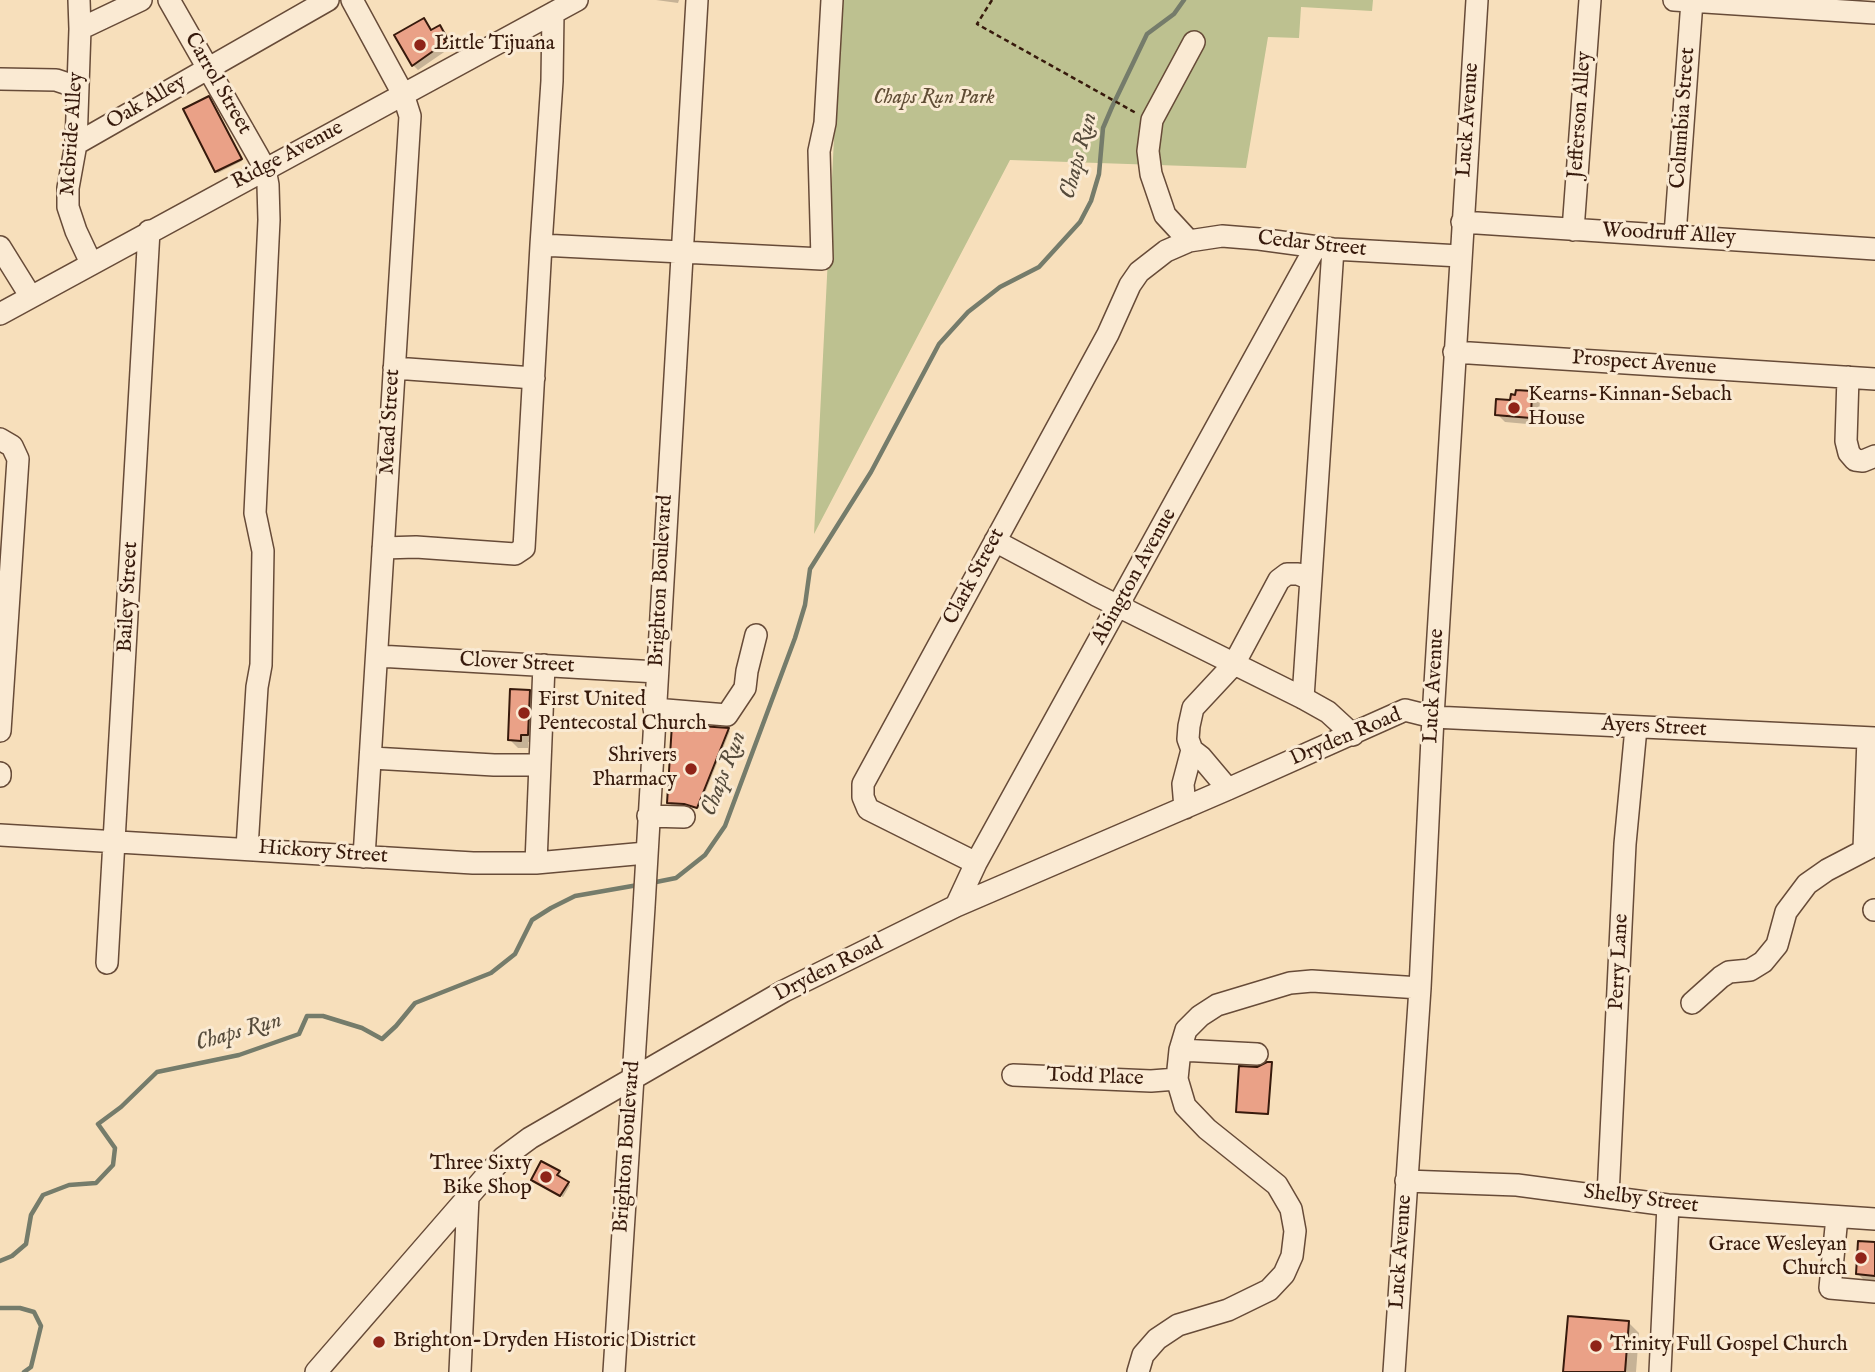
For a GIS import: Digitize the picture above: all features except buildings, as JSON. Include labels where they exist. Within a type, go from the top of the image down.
[{"type":"street","name":"Mcbride Alley","points":[[79,0],[76,144],[68,188],[68,207],[90,263]]},
{"type":"street","points":[[80,29],[141,0]]},
{"type":"street","name":"Carrol Street","points":[[169,0],[265,169]]},
{"type":"street","name":"Oak Alley","points":[[76,144],[328,0]]},
{"type":"street","name":"Mead Street","points":[[352,0],[403,94],[410,116],[364,857]]},
{"type":"street","name":"Ridge Avenue","points":[[0,314],[403,94],[545,10],[577,0]]},
{"type":"street","name":"Brighton Boulevard","points":[[614,1372],[697,0]]},
{"type":"street","points":[[541,245],[822,259],[819,151],[825,123],[832,0]]},
{"type":"street","name":"Luck Avenue","points":[[1394,1372],[1420,988],[1454,352],[1477,0]]},
{"type":"street","name":"Jefferson Alley","points":[[1573,230],[1590,0]]},
{"type":"street","points":[[1683,1],[1875,13]]},
{"type":"street","name":"Columbia Street","points":[[1675,235],[1683,1]]},
{"type":"street","points":[[383,548],[416,547],[515,554],[524,548],[552,81],[545,10]]},
{"type":"street","points":[[1189,242],[1165,215],[1151,174],[1148,151],[1152,120],[1194,42]]},
{"type":"street","points":[[0,79],[56,80],[77,87]]},
{"type":"street","points":[[247,848],[257,687],[261,665],[263,551],[255,513],[269,220],[265,169]]},
{"type":"street","name":"Woodruff Alley","points":[[1462,222],[1875,249]]},
{"type":"street","name":"Bailey Street","points":[[107,963],[149,231]]},
{"type":"street","name":"Cedar Street","points":[[1166,251],[1189,242],[1222,236],[1324,249],[1460,256]]},
{"type":"street","points":[[0,247],[31,297]]},
{"type":"street","points":[[1303,698],[1324,249]]},
{"type":"street","name":"Abington Avenue","points":[[956,906],[976,863],[1120,605],[1324,249]]},
{"type":"street","name":"Clark Street","points":[[976,863],[868,809],[863,797],[863,784],[1108,334],[1130,285],[1139,272],[1166,251]]},
{"type":"street","name":"Prospect Avenue","points":[[1454,352],[1875,379]]},
{"type":"street","points":[[394,368],[534,378]]},
{"type":"street","points":[[1848,377],[1846,441],[1849,453],[1855,460],[1863,461],[1875,456]]},
{"type":"street","points":[[0,439],[12,446],[18,459],[0,731]]},
{"type":"street","points":[[995,541],[1096,595],[1303,698],[1328,712],[1353,735]]},
{"type":"street","points":[[1228,789],[1192,750],[1188,739],[1193,708],[1234,664],[1279,580],[1287,574],[1298,574],[1310,579]]},
{"type":"street","points":[[654,709],[727,715],[745,688],[756,635]]},
{"type":"street","name":"Clover Street","points":[[378,656],[657,671]]},
{"type":"street","points":[[536,863],[544,665]]},
{"type":"street","name":"Dryden Road","points":[[316,1372],[503,1158],[530,1138],[632,1078],[784,991],[956,906],[1353,735],[1405,710],[1433,717]]},
{"type":"street","name":"Ayers Street","points":[[1433,717],[1871,738]]},
{"type":"street","name":"Perry Lane","points":[[1608,1196],[1625,844],[1636,728]]},
{"type":"street","points":[[1692,1003],[1711,983],[1729,972],[1750,970],[1763,962],[1777,945],[1786,912],[1807,884],[1826,870],[1870,847],[1871,738]]},
{"type":"street","points":[[1185,807],[1183,784],[1192,750]]},
{"type":"street","points":[[372,758],[539,765]]},
{"type":"street","points":[[648,816],[684,817]]},
{"type":"street","name":"Hickory Street","points":[[0,835],[473,863],[646,862]]},
{"type":"street","points":[[1138,1372],[1143,1355],[1157,1339],[1178,1325],[1228,1310],[1269,1290],[1284,1274],[1292,1256],[1295,1231],[1291,1209],[1277,1185],[1207,1129],[1185,1106],[1177,1079],[1180,1050],[1186,1030],[1217,1004],[1290,983],[1312,981],[1420,988]]},
{"type":"street","points":[[1180,1050],[1257,1054]]},
{"type":"street","name":"Todd Place","points":[[1013,1074],[1151,1081],[1177,1079]]},
{"type":"street","name":"Shelby Street","points":[[1406,1181],[1517,1185],[1668,1205],[1875,1219]]},
{"type":"street","points":[[460,1372],[468,1197]]},
{"type":"street","points":[[1660,1372],[1668,1205]]},
{"type":"street","points":[[1837,1217],[1830,1288],[1875,1292]]},
{"type":"path","points":[[992,0],[977,24],[1132,111]]},
{"type":"green space","name":"Chaps Run Park","points":[[841,0],[1373,0],[1372,11],[1301,7],[1299,38],[1268,37],[1246,168],[1010,160],[814,534]]},
{"type":"waterway","name":"Chaps Run","points":[[651,883],[676,878],[705,855],[725,826],[795,638],[805,605],[810,569],[871,472],[939,344],[968,312],[1000,287],[1039,267],[1080,222],[1091,201],[1099,174],[1103,128],[1112,107],[1147,34],[1174,14],[1184,0]]},
{"type":"waterway","name":"Chaps Run","points":[[0,1261],[12,1256],[26,1244],[31,1215],[43,1195],[69,1185],[96,1183],[113,1165],[115,1148],[98,1124],[121,1107],[157,1072],[239,1055],[299,1034],[307,1016],[323,1016],[362,1028],[382,1039],[415,1003],[491,973],[515,954],[532,920],[551,908],[575,896],[638,885]]},
{"type":"waterway","name":"Chaps Run","points":[[0,1308],[20,1308],[34,1312],[41,1326],[31,1367],[24,1372]]},
{"type":"place","name":"Little Tijuana","points":[[420,45]]},
{"type":"place","name":"Kearns-Kinnan-Sebach House","points":[[1514,408]]},
{"type":"place","name":"First United Pentecostal Church","points":[[524,713]]},
{"type":"place","name":"Shrivers Pharmacy","points":[[691,769]]},
{"type":"place","name":"Three Sixty Bike Shop","points":[[546,1177]]},
{"type":"place","name":"Grace Wesleyan Church","points":[[1861,1258]]},
{"type":"place","name":"Brighton-Dryden Historic District","points":[[379,1342]]},
{"type":"place","name":"Trinity Full Gospel Church","points":[[1596,1346]]}]
